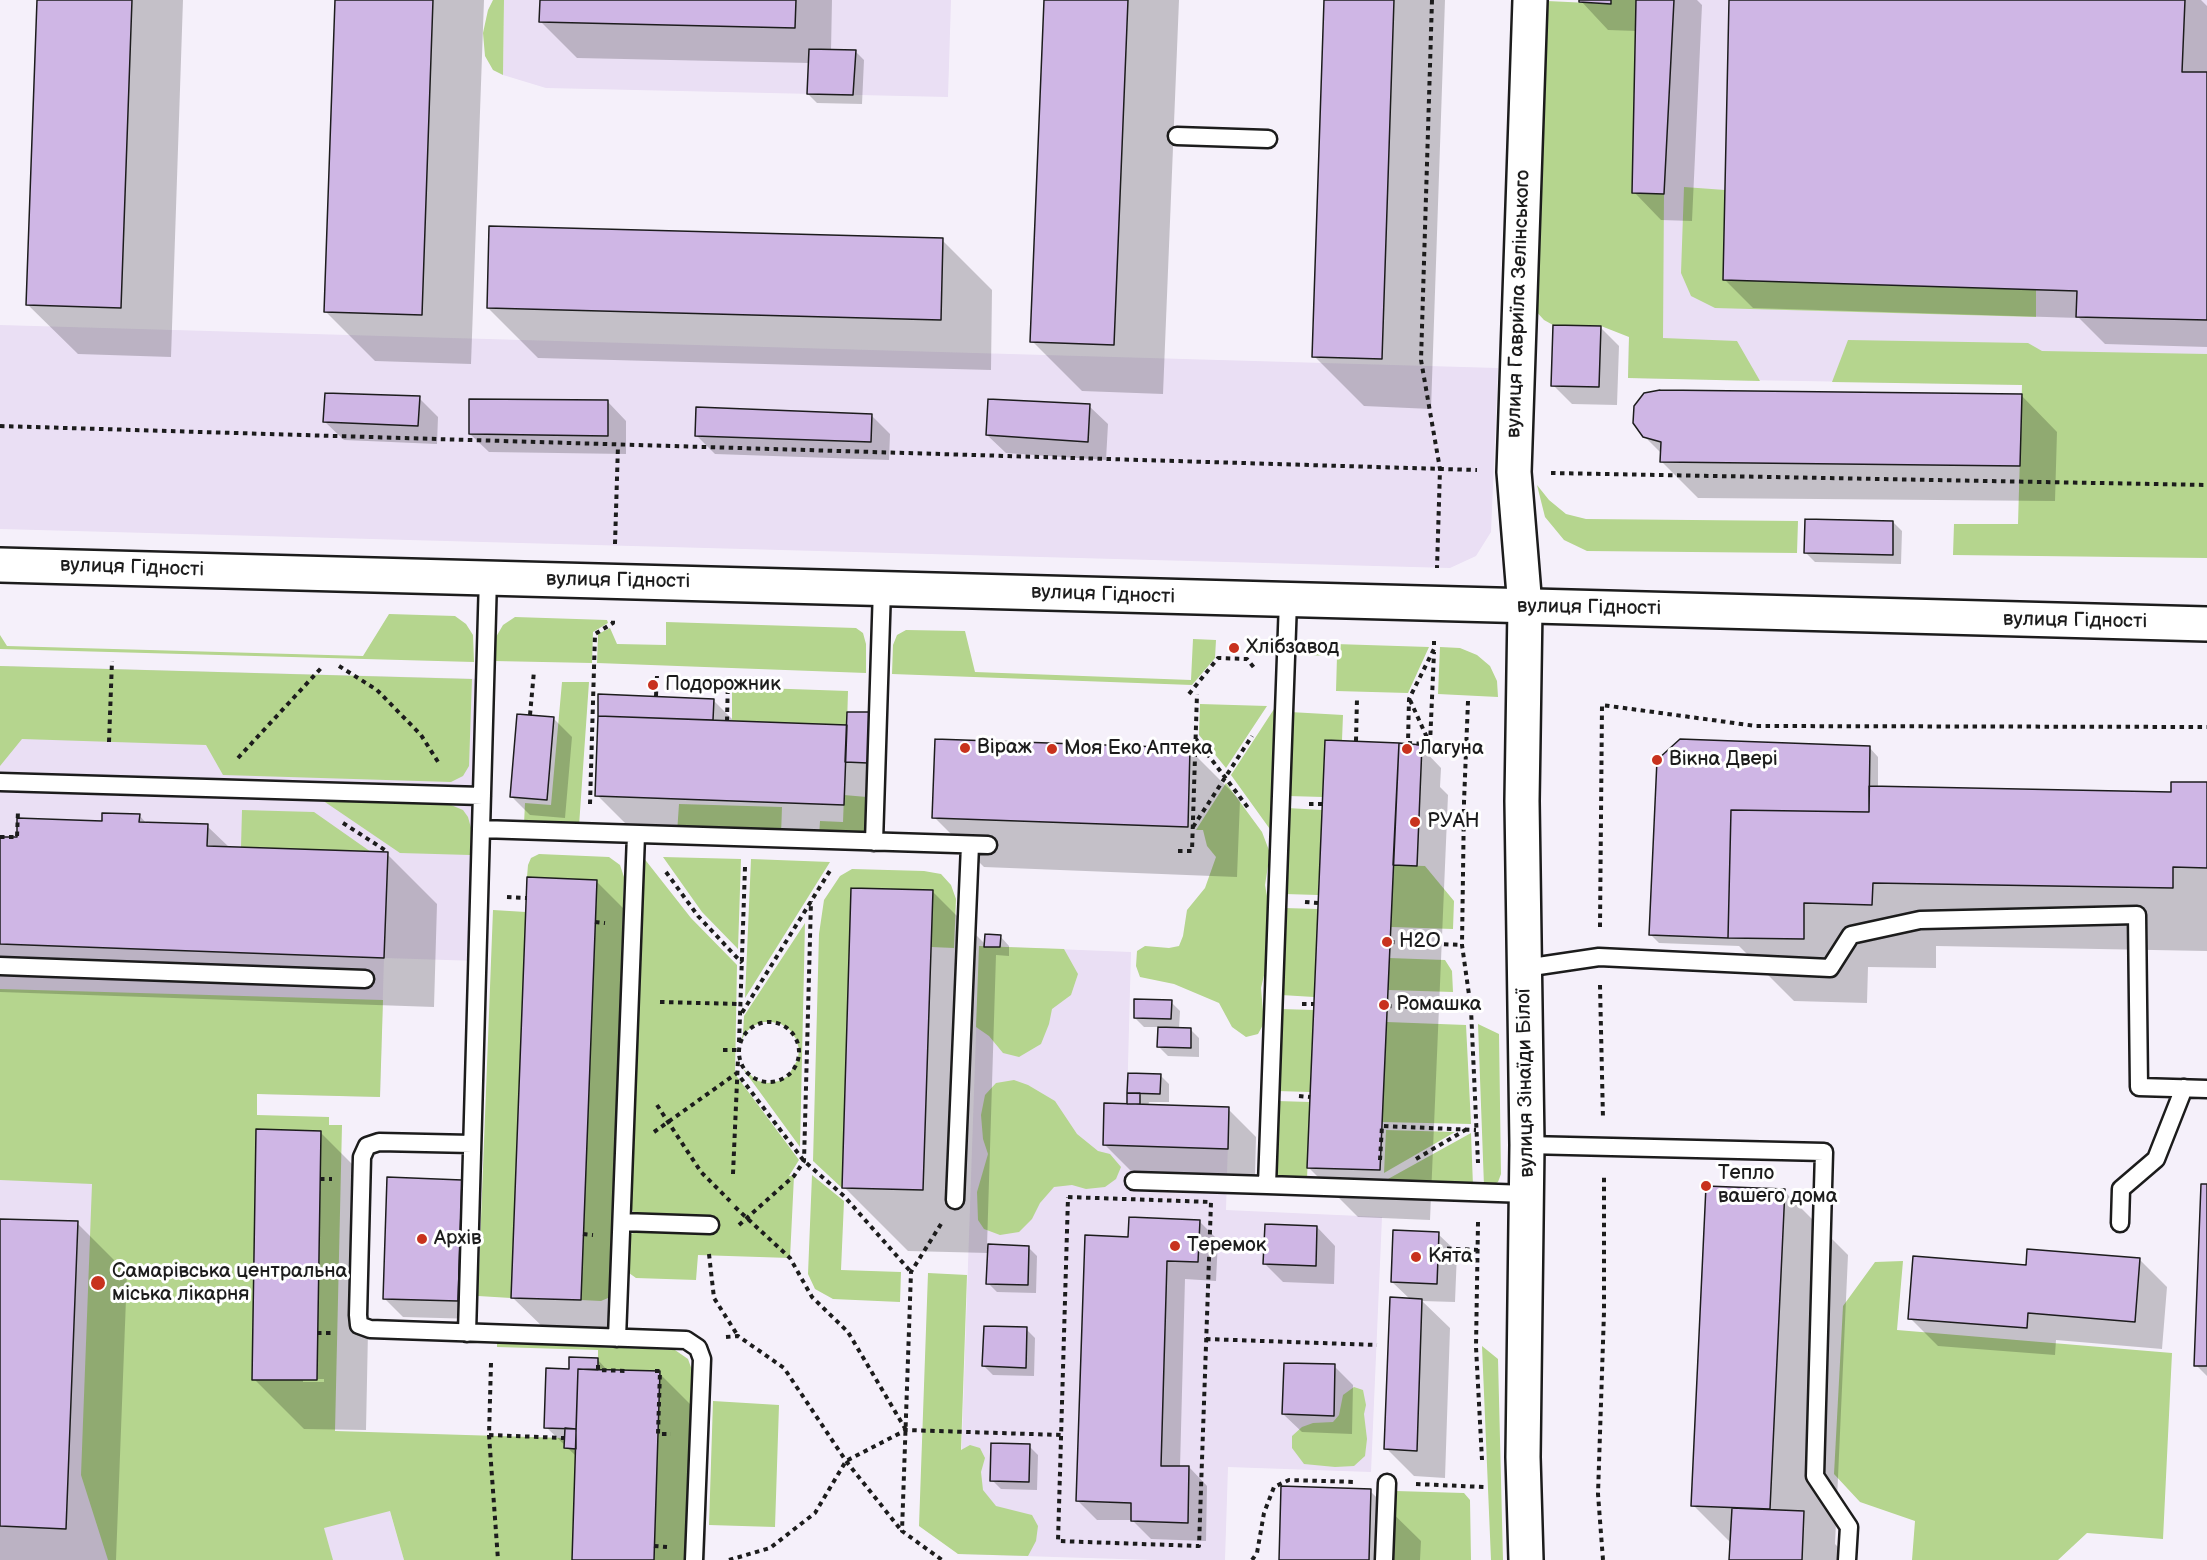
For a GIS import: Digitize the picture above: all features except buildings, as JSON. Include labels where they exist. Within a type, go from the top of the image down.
[{"type":"main road","name":"вулиця Гавриїла Зелінського","points":[[1525,607],[1514,472],[1530,0]]},
{"type":"main road","name":"вулиця Гідності","points":[[0,565],[2207,624]]},
{"type":"main road","name":"вулиця Зінаїди Білої","points":[[1525,607],[1522,801],[1527,1145],[1523,1457],[1526,1560]]},
{"type":"lane","points":[[1177,136],[1268,140]]},
{"type":"lane","points":[[467,1333],[488,578]]},
{"type":"lane","points":[[874,842],[882,588]]},
{"type":"lane","points":[[1267,1185],[1288,601]]},
{"type":"lane","points":[[0,782],[482,796]]},
{"type":"lane","points":[[481,829],[988,845]]},
{"type":"lane","points":[[617,1338],[636,835]]},
{"type":"lane","points":[[955,1200],[970,845]]},
{"type":"lane","points":[[1525,968],[1599,957],[1830,968],[1851,936],[1920,920],[2137,915],[2139,1087],[2207,1089]]},
{"type":"lane","points":[[0,966],[365,979]]},
{"type":"lane","points":[[2120,1223],[2121,1190],[2156,1159],[2184,1088]]},
{"type":"lane","points":[[472,1144],[379,1142],[367,1146],[362,1156],[359,1325],[370,1329],[686,1340],[698,1348],[702,1359],[694,1560]]},
{"type":"lane","points":[[1527,1145],[1824,1152],[1815,1476],[1849,1527],[1847,1560]]},
{"type":"lane","points":[[1134,1181],[1527,1194]]},
{"type":"lane","points":[[622,1222],[710,1225]]},
{"type":"lane","points":[[1384,1560],[1387,1483]]},
{"type":"path","points":[[1432,0],[1421,360],[1440,469],[1436,576]]},
{"type":"path","points":[[0,426],[1514,472],[2207,485]]},
{"type":"path","points":[[1430,744],[1434,638]]},
{"type":"path","points":[[1430,744],[1408,743],[1410,699],[1434,649]]},
{"type":"path","points":[[1189,694],[1218,658],[1247,659],[1260,674]]},
{"type":"path","points":[[109,742],[112,661]]},
{"type":"path","points":[[231,766],[323,666]]},
{"type":"path","points":[[339,666],[377,690],[421,735],[445,772]]},
{"type":"path","points":[[530,715],[534,671]]},
{"type":"path","points":[[589,834],[594,674]]},
{"type":"path","points":[[656,696],[657,676]]},
{"type":"path","points":[[727,721],[728,678]]},
{"type":"path","points":[[1178,851],[1192,851],[1197,694]]},
{"type":"path","points":[[1356,741],[1357,698]]},
{"type":"path","points":[[1410,699],[1430,744]]},
{"type":"path","points":[[1467,701],[1462,945],[1471,1009],[1479,1194],[1476,1347],[1482,1464]]},
{"type":"path","points":[[1602,705],[1756,726],[2207,728]]},
{"type":"path","points":[[1192,827],[1255,732]]},
{"type":"path","points":[[1195,738],[1226,776],[1280,851]]},
{"type":"path","points":[[636,835],[698,916],[742,963]]},
{"type":"path","points":[[740,1016],[836,862],[874,842]]},
{"type":"path","points":[[734,1174],[737,1072],[739,1050],[741,1041],[746,1032],[763,1022],[772,1022],[781,1024],[790,1030],[799,1049],[798,1059],[788,1076],[769,1083],[758,1081],[743,1069],[739,1060],[739,1050],[740,1016],[740,1004],[746,859]]},
{"type":"path","points":[[731,1232],[794,1176],[804,1161],[811,900]]},
{"type":"path","points":[[1390,942],[1462,945]]},
{"type":"path","points":[[630,1001],[740,1004]]},
{"type":"path","points":[[1387,1006],[1471,1009]]},
{"type":"path","points":[[723,1050],[739,1050]]},
{"type":"path","points":[[628,1059],[701,1172],[746,1218],[790,1258],[812,1297],[848,1332],[906,1430]]},
{"type":"path","points":[[737,1072],[804,1161],[844,1196],[911,1272]]},
{"type":"path","points":[[625,1154],[737,1072]]},
{"type":"path","points":[[1380,1170],[1382,1126],[1476,1130]]},
{"type":"path","points":[[711,1183],[709,1255],[714,1298],[738,1336],[784,1368],[846,1461],[902,1531],[942,1560]]},
{"type":"path","points":[[1068,1197],[1211,1202],[1206,1339],[1199,1546],[1058,1541],[1068,1197]]},
{"type":"path","points":[[902,1531],[911,1272],[955,1200]]},
{"type":"path","points":[[709,1255],[716,1247]]},
{"type":"path","points":[[1438,1248],[1478,1250]]},
{"type":"path","points":[[492,1333],[489,1435],[498,1560]]},
{"type":"path","points":[[686,1340],[738,1336]]},
{"type":"path","points":[[1206,1339],[1377,1345]]},
{"type":"path","points":[[598,1358],[598,1370],[629,1371]]},
{"type":"path","points":[[650,1371],[660,1371],[658,1434],[699,1435]]},
{"type":"path","points":[[729,1560],[770,1548],[815,1513],[846,1461],[906,1430],[1061,1435]]},
{"type":"path","points":[[489,1435],[564,1438]]},
{"type":"path","points":[[1483,1475],[1484,1497]]},
{"type":"path","points":[[1257,1560],[1264,1513],[1274,1486],[1290,1480],[1484,1487]]},
{"type":"path","points":[[1251,1560],[1257,1553]]},
{"type":"shaded area","points":[[504,0],[951,0],[948,97],[546,88],[503,75]]},
{"type":"shaded area","points":[[1636,0],[2207,0],[2207,388],[1628,378]]},
{"type":"shaded area","points":[[0,325],[1498,368],[1491,532],[1476,556],[1450,568],[0,529]]},
{"type":"shaded area","name":"Самарівська центральна міська лікарня","points":[[0,666],[485,679],[478,961],[384,958],[380,1097],[257,1094],[189,1468],[379,1474],[404,1560],[0,1560]]},
{"type":"shaded area","name":"Теремок","points":[[979,946],[1131,952],[1127,1103],[1229,1107],[1226,1210],[1382,1217],[1371,1472],[1228,1467],[1225,1560],[958,1554]]},
{"type":"green space","points":[[493,0],[504,0],[503,75],[493,70],[485,56],[483,33],[488,10]]},
{"type":"green space","points":[[1611,0],[1636,0],[1632,193],[1664,194],[1663,338],[1737,341],[1760,381],[1628,378],[1629,337],[1601,326],[1553,325],[1544,320],[1534,309],[1547,1],[1610,4]]},
{"type":"green space","points":[[1684,187],[1725,190],[1724,280],[2036,290],[2036,317],[1715,308],[1691,296],[1681,273]]},
{"type":"green space","points":[[1848,340],[2028,343],[2042,351],[2207,354],[2207,558],[1953,555],[1954,524],[2018,524],[2022,385],[1832,382]]},
{"type":"green space","points":[[1537,485],[1549,500],[1566,514],[1586,519],[1798,521],[1797,553],[1587,551],[1564,540],[1545,517]]},
{"type":"green space","points":[[389,614],[455,616],[466,624],[473,635],[474,662],[0,649],[0,635],[7,646],[363,656]]},
{"type":"green space","points":[[515,617],[607,620],[608,623],[593,632],[592,663],[494,661],[496,637],[503,625]]},
{"type":"green space","points":[[666,622],[856,628],[863,633],[866,644],[866,673],[597,663],[598,634],[610,628],[617,644],[666,645]]},
{"type":"green space","points":[[906,630],[965,631],[975,672],[1191,680],[1193,639],[1216,640],[1215,658],[1192,685],[892,674],[893,645],[897,635]]},
{"type":"green space","points":[[1304,643],[1429,647],[1408,693],[1336,691],[1337,656],[1300,655],[1300,647]]},
{"type":"green space","points":[[1440,647],[1460,648],[1477,655],[1490,666],[1497,681],[1498,697],[1438,694]]},
{"type":"green space","points":[[0,666],[472,679],[469,766],[463,776],[451,782],[223,775],[206,745],[22,739],[0,766]]},
{"type":"green space","points":[[562,682],[589,682],[579,826],[524,824],[525,803],[551,805]]},
{"type":"green space","points":[[732,687],[848,691],[847,725],[732,721]]},
{"type":"green space","points":[[1200,704],[1267,706],[1226,768],[1199,735]]},
{"type":"green space","points":[[1276,706],[1272,832],[1231,775]]},
{"type":"green space","points":[[1290,712],[1343,715],[1342,740],[1325,740],[1323,797],[1288,796]]},
{"type":"green space","points":[[1226,783],[1262,832],[1270,853],[1265,885],[1269,907],[1266,940],[1267,963],[1261,988],[1264,1023],[1258,1034],[1246,1037],[1232,1027],[1219,1003],[1174,984],[1140,977],[1136,966],[1137,951],[1145,946],[1169,948],[1179,946],[1187,910],[1205,888],[1216,857],[1207,846],[1203,830],[1196,830]]},
{"type":"green space","points":[[844,795],[867,797],[866,829],[862,835],[819,837],[820,821],[843,822]]},
{"type":"green space","points":[[322,800],[451,805],[463,810],[468,817],[471,828],[470,855],[400,853]]},
{"type":"green space","points":[[679,804],[782,807],[781,836],[677,833]]},
{"type":"green space","points":[[1287,808],[1322,810],[1318,895],[1285,894]]},
{"type":"green space","points":[[242,810],[314,812],[371,852],[241,847]]},
{"type":"green space","points":[[539,854],[609,857],[620,865],[624,877],[611,1292],[608,1298],[601,1301],[581,1300],[597,881],[527,877],[531,858]]},
{"type":"green space","points":[[643,857],[691,918],[737,965],[735,1074],[799,1160],[789,1176],[794,1176],[790,1258],[698,1255],[696,1280],[636,1278],[625,1266],[626,1240],[631,1234],[639,1231],[698,1233],[699,1219],[641,1217],[633,1212],[630,1204]]},
{"type":"green space","points":[[663,857],[741,859],[738,949],[702,912]]},
{"type":"green space","points":[[751,859],[830,862],[745,998]]},
{"type":"green space","points":[[1393,865],[1425,866],[1454,901],[1453,929],[1391,927]]},
{"type":"green space","points":[[852,869],[924,871],[941,874],[951,885],[956,899],[954,948],[931,947],[933,890],[851,888],[842,1188],[813,1161],[819,934],[824,900],[840,876]]},
{"type":"green space","points":[[1284,908],[1318,909],[1314,997],[1281,995]]},
{"type":"green space","points":[[493,910],[526,912],[511,1298],[478,1296]]},
{"type":"green space","points":[[805,923],[800,1147],[743,1069],[758,1081],[768,1083],[788,1076],[798,1059],[799,1049],[796,1039],[790,1030],[781,1024],[763,1022],[746,1032],[741,1041],[744,1016]]},
{"type":"green space","points":[[979,946],[1064,949],[1078,974],[1071,995],[1052,1009],[1041,1044],[1019,1057],[1003,1053],[989,1036],[976,1027]]},
{"type":"green space","points":[[1389,958],[1445,960],[1452,971],[1453,992],[1388,990]]},
{"type":"green space","points":[[0,989],[383,1000],[380,1097],[257,1094],[257,1115],[329,1117],[329,1125],[342,1125],[335,1431],[564,1438],[564,1448],[576,1449],[572,1560],[404,1560],[390,1511],[324,1528],[333,1560],[108,1560],[81,1475],[92,1184],[0,1180]],"holes":[[[321,1131],[317,1380],[253,1380]]]},
{"type":"green space","points":[[1280,1009],[1314,1010],[1310,1092],[1277,1091]]},
{"type":"green space","points":[[1387,1022],[1466,1025],[1471,1124],[1382,1122]]},
{"type":"green space","points":[[1478,1024],[1499,1034],[1501,1174],[1498,1182],[1484,1186]]},
{"type":"green space","points":[[1014,1080],[1028,1085],[1055,1101],[1077,1134],[1098,1151],[1110,1154],[1121,1167],[1116,1179],[1105,1187],[1086,1189],[1072,1185],[1054,1187],[1040,1203],[1032,1219],[1019,1232],[1000,1235],[984,1229],[978,1220],[977,1192],[988,1154],[983,1139],[981,1115],[985,1095],[996,1083]]},
{"type":"green space","points":[[1277,1101],[1310,1102],[1307,1179],[1284,1179],[1276,1174],[1274,1165]]},
{"type":"green space","points":[[1386,1130],[1455,1132],[1384,1173]]},
{"type":"green space","points":[[1471,1133],[1473,1186],[1390,1184],[1388,1179]]},
{"type":"green space","points":[[812,1175],[844,1201],[841,1270],[901,1272],[900,1302],[833,1299],[815,1289],[808,1274]]},
{"type":"green space","points":[[1903,1261],[1897,1330],[2172,1353],[2163,1539],[2087,1533],[2058,1560],[1912,1560],[1915,1521],[1860,1502],[1834,1474],[1843,1306],[1875,1262]]},
{"type":"green space","points":[[928,1273],[967,1275],[961,1450],[970,1445],[980,1448],[985,1458],[981,1472],[983,1490],[996,1506],[1032,1515],[1038,1526],[1036,1541],[1028,1556],[958,1554],[919,1526]]},
{"type":"green space","points":[[497,1343],[675,1350],[688,1359],[693,1373],[686,1560],[654,1560],[660,1372],[598,1370],[598,1350],[497,1347]]},
{"type":"green space","points":[[1482,1346],[1498,1359],[1503,1560],[1491,1560]]},
{"type":"green space","points":[[1354,1387],[1363,1390],[1366,1405],[1364,1414],[1367,1439],[1365,1456],[1354,1466],[1304,1464],[1292,1448],[1292,1436],[1302,1427],[1313,1423],[1333,1422],[1339,1415],[1343,1395]]},
{"type":"green space","points":[[713,1401],[779,1405],[775,1527],[709,1525]]},
{"type":"green space","points":[[1396,1491],[1464,1493],[1470,1500],[1471,1560],[1394,1560]]},
{"type":"place","name":"Хлібзавод","points":[[1234,648]]},
{"type":"place","name":"Подорожник","points":[[653,685]]},
{"type":"place","name":"Віраж","points":[[965,748]]},
{"type":"place","name":"Моя Еко Аптека","points":[[1052,749]]},
{"type":"place","name":"Лагуна","points":[[1407,749]]},
{"type":"place","name":"Вікна Двері","points":[[1657,760]]},
{"type":"place","name":"РУАН","points":[[1415,822]]},
{"type":"place","name":"H2O","points":[[1387,942]]},
{"type":"place","name":"Ромашка","points":[[1384,1005]]},
{"type":"place","name":"Тепло вашего дома","points":[[1706,1186]]},
{"type":"place","name":"Архів","points":[[422,1239]]},
{"type":"place","name":"Теремок","points":[[1175,1246]]},
{"type":"place","name":"Кята","points":[[1416,1257]]},
{"type":"place","name":"Самарівська центральна міська лікарня","points":[[98,1283]]}]
